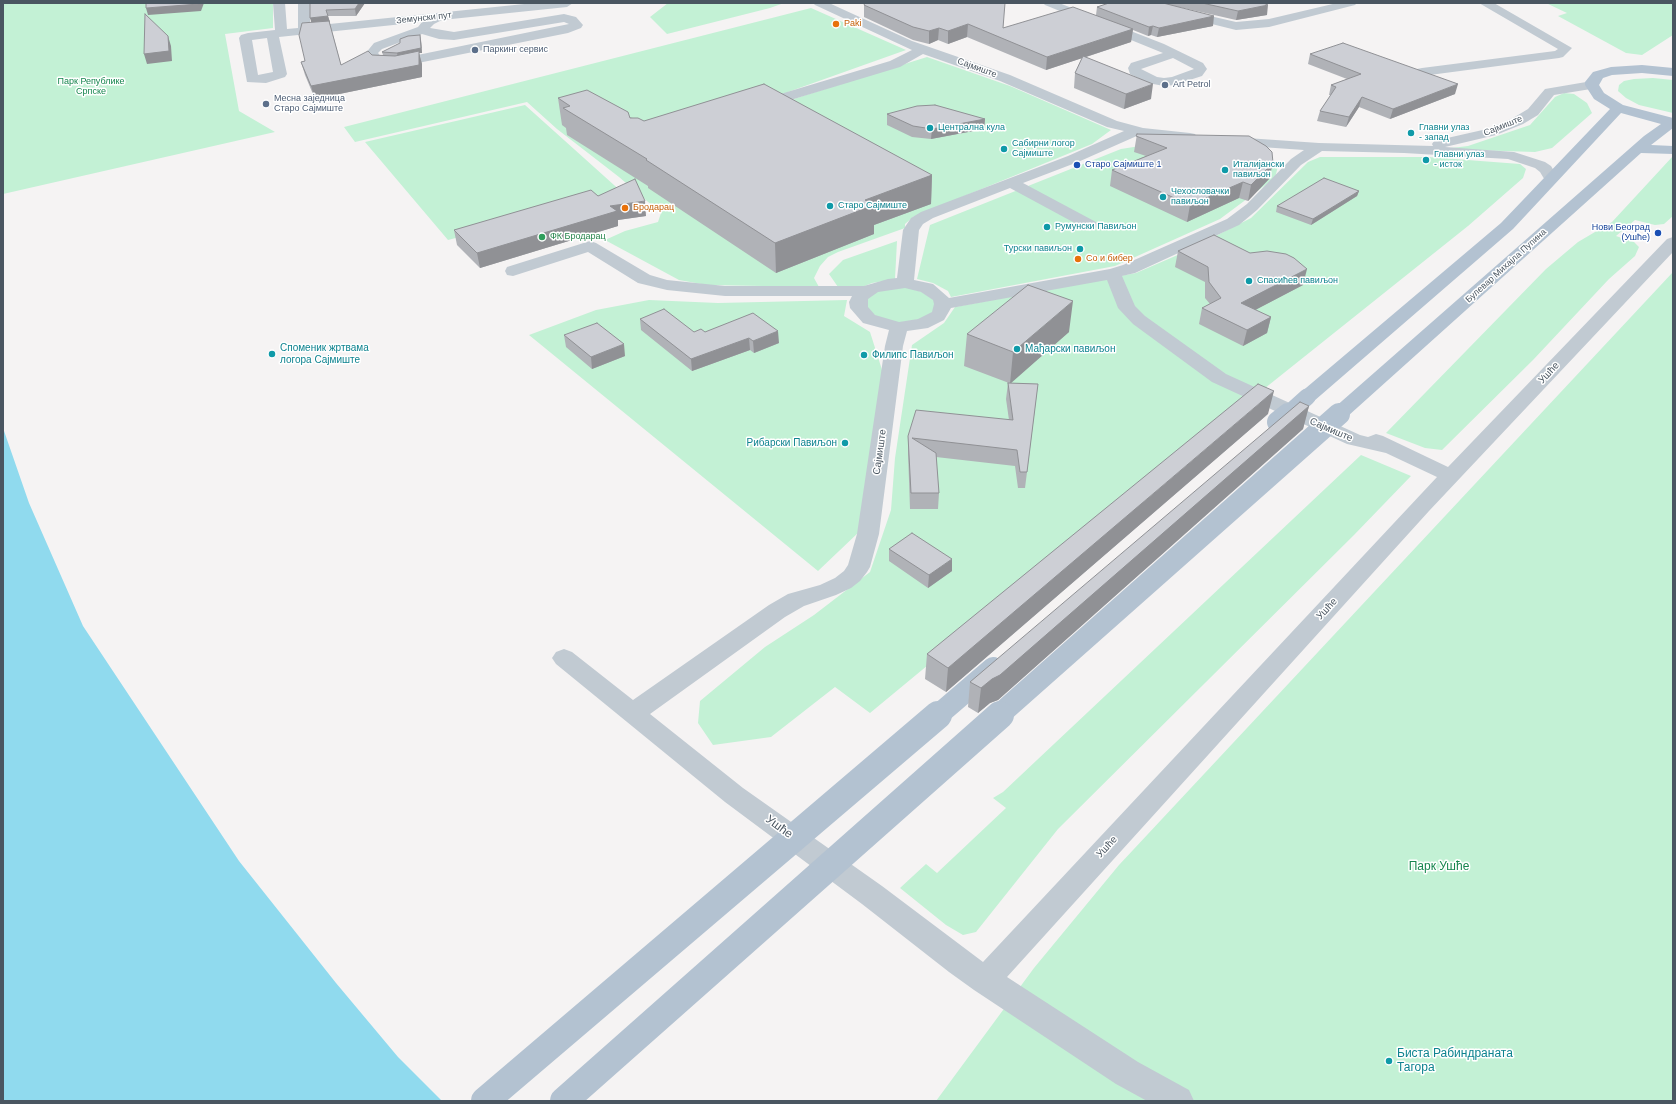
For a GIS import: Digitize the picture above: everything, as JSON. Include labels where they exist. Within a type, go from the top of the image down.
[{"type":"main road","points":[[1654,69],[1673,64]]},
{"type":"main road","points":[[1592,86],[1592,82],[1598,75],[1611,71],[1630,68],[1654,69],[1673,72]]},
{"type":"main road","name":"Булевар Михајла Пупина","points":[[1592,86],[1599,96],[1618,108],[1643,116],[1672,122]]},
{"type":"main road","points":[[1259,438],[1507,226],[1618,108]]},
{"type":"main road","name":"Булевар Михајла Пупина","points":[[564,1101],[1658,131],[1672,122]]},
{"type":"main road","points":[[1638,149],[1673,150]]},
{"type":"main road","points":[[485,1101],[1013,650]]},
{"type":"street","name":"Земунски пут","points":[[279,3],[277,34],[567,3]]},
{"type":"street","points":[[304,3],[304,31]]},
{"type":"street","points":[[422,30],[449,36],[562,18],[571,19],[577,24],[568,29],[398,63],[380,63],[371,54],[373,50],[382,44],[422,30],[435,17],[437,3]]},
{"type":"street","name":"Сајмиште","points":[[819,3],[886,35],[1005,78],[1106,122],[1136,131],[1258,143],[1319,147],[1404,149],[1518,157],[1543,167],[1551,180]]},
{"type":"street","points":[[1049,3],[1174,54]]},
{"type":"street","points":[[1139,3],[1236,26],[1268,23],[1350,3]]},
{"type":"street","points":[[1422,72],[1559,54],[1566,48],[1485,3]]},
{"type":"street","points":[[744,110],[895,64],[922,49]]},
{"type":"street","name":"Сајмиште","points":[[1404,149],[1454,141],[1491,132],[1528,116],[1550,92],[1592,86]]},
{"type":"street","name":"Сајмиште","points":[[905,283],[911,230],[916,221],[927,215],[1011,183],[1136,131]]},
{"type":"street","name":"Сајмиште","points":[[1258,143],[1278,154],[1290,168]]},
{"type":"street","points":[[943,304],[1113,274],[1142,263],[1233,222],[1252,207],[1290,168],[1319,147]]},
{"type":"street","points":[[1011,183],[1090,225]]},
{"type":"street","name":"Ушће","points":[[985,980],[1451,476],[1673,242]]},
{"type":"street","points":[[513,271],[590,246],[644,279],[667,286],[725,290],[866,292],[888,284],[905,283],[931,290],[941,298],[943,304],[942,310],[938,316],[922,324],[899,326],[878,323],[862,314],[859,308],[858,302],[866,292]]},
{"type":"street","name":"Сајмиште","points":[[1113,274],[1127,308],[1139,320],[1194,358],[1219,378],[1263,400],[1354,440],[1388,447],[1451,476]]},
{"type":"street","name":"Сајмиште","points":[[632,714],[782,608],[805,596],[835,587],[852,576],[859,567],[868,534],[894,346],[899,326]]},
{"type":"street","name":"Ушће","points":[[564,658],[734,795],[985,980],[1127,1072],[1178,1101]]},
{"type":"green space","name":"Парк Републике Српске","points":[[3,3],[273,3],[273,28],[225,34],[239,111],[275,132],[3,194]]},
{"type":"green space","points":[[668,3],[784,3],[770,8],[667,34],[650,17]]},
{"type":"green space","points":[[1546,3],[1673,3],[1673,35],[1642,55],[1626,53],[1558,16],[1567,13]]},
{"type":"green space","points":[[811,8],[906,50],[788,92],[768,107],[927,57],[1010,86],[1111,130],[1092,144],[913,217],[905,224],[905,228],[828,257],[820,266],[814,278],[819,287],[707,285],[679,280],[605,240],[625,231],[658,222],[661,213],[619,177],[557,129],[527,102],[355,142],[344,127]]},
{"type":"green space","points":[[1653,78],[1673,80],[1673,113],[1639,105],[1626,98],[1618,91],[1619,85],[1624,81]]},
{"type":"green space","points":[[1564,93],[1574,94],[1587,103],[1592,113],[1552,148],[1535,152],[1443,149],[1468,146],[1530,125],[1555,97]]},
{"type":"green space","points":[[525,105],[624,194],[448,240],[365,142]]},
{"type":"green space","points":[[1159,143],[1263,154],[1278,166],[1275,178],[1220,219],[1115,266],[951,297],[948,291],[933,283],[917,279],[930,225],[1121,149]]},
{"type":"green space","points":[[1673,156],[1673,216],[1664,224],[1655,225],[1635,220],[1616,236],[1634,242],[1639,247],[1635,256],[1609,279],[1533,360],[1442,450],[1425,448],[1386,433],[1546,269],[1578,242],[1612,222]]},
{"type":"green space","points":[[1320,157],[1428,157],[1520,164],[1526,169],[1523,178],[1468,226],[1205,436],[870,713],[835,687],[771,737],[713,745],[698,723],[700,701],[765,647],[814,615],[870,572],[891,510],[895,458],[912,345],[944,323],[955,307],[1136,273],[1180,254],[1251,218],[1308,162]]},
{"type":"green space","points":[[897,241],[895,279],[872,283],[860,288],[838,287],[829,274],[843,260]]},
{"type":"green space","name":"Парк Ушће","points":[[1673,272],[1673,1101],[936,1101],[1034,968],[1119,865]]},
{"type":"green space","points":[[905,287],[922,292],[934,300],[935,311],[921,319],[897,323],[876,316],[867,310],[868,294],[881,289]]},
{"type":"green space","points":[[649,300],[718,303],[847,300],[844,316],[870,332],[883,373],[859,532],[818,571],[529,335],[596,310]]},
{"type":"green space","points":[[1361,455],[1411,476],[1354,535],[1058,829],[976,932],[963,935],[946,925],[900,888],[926,864],[937,873],[1006,808],[993,798],[1003,792]]},
{"type":"water","points":[[3,428],[29,503],[83,626],[239,861],[336,983],[398,1057],[442,1101],[3,1101]]},
{"type":"building","points":[[146,3],[199,3],[199,4],[146,8]]},
{"type":"building","points":[[310,3],[359,3],[355,9],[326,10],[328,16],[310,18]]},
{"type":"building","points":[[865,3],[1005,3],[1003,28],[1073,7],[1133,29],[1047,57],[968,24],[948,31],[939,28],[929,31],[913,27],[864,5]]},
{"type":"building","points":[[1109,3],[1163,3],[1214,16],[1159,28],[1153,26],[1149,27],[1097,7]]},
{"type":"building","points":[[1202,3],[1263,3],[1268,5],[1238,11]]},
{"type":"building","points":[[145,14],[168,36],[169,51],[144,54]]},
{"type":"building","points":[[329,21],[341,65],[368,51],[372,55],[395,56],[419,51],[419,65],[311,86],[301,62],[305,61],[299,35],[302,23]]},
{"type":"building","points":[[420,35],[421,48],[397,53],[382,52],[400,43],[400,39],[408,36]]},
{"type":"building","points":[[1343,43],[1458,84],[1393,109],[1362,97],[1349,117],[1320,111],[1336,87],[1331,85],[1361,74],[1310,54]]},
{"type":"building","points":[[1083,56],[1153,84],[1126,94],[1075,73]]},
{"type":"building","points":[[764,84],[932,175],[865,200],[874,205],[775,243],[646,160],[647,159],[563,108],[570,106],[558,98],[587,90],[628,112],[630,118],[638,118],[644,121]]},
{"type":"building","points":[[935,105],[985,119],[932,129],[913,126],[887,114],[917,106]]},
{"type":"building","points":[[1137,134],[1249,136],[1266,146],[1272,152],[1273,163],[1251,185],[1243,182],[1190,205],[1112,170],[1167,148],[1136,136]]},
{"type":"building","points":[[1324,178],[1359,191],[1313,219],[1277,206]]},
{"type":"building","points":[[635,179],[645,201],[610,206],[617,211],[477,253],[454,230],[591,190],[598,196]]},
{"type":"building","points":[[1214,235],[1250,253],[1267,251],[1286,254],[1294,258],[1307,269],[1241,303],[1271,317],[1247,330],[1202,308],[1221,298],[1209,282],[1208,267],[1178,251]]},
{"type":"building","points":[[1028,285],[1073,301],[1013,352],[967,334]]},
{"type":"building","points":[[664,309],[694,332],[701,329],[705,332],[753,313],[778,331],[753,341],[749,338],[691,359],[640,319]]},
{"type":"building","points":[[597,323],[624,344],[591,357],[564,335]]},
{"type":"building","points":[[1008,383],[1038,384],[1027,472],[1020,472],[1017,450],[912,438],[936,453],[939,493],[911,493],[908,436],[916,410],[1013,420]]},
{"type":"building","points":[[1258,384],[1274,391],[948,668],[927,654]]},
{"type":"building","points":[[1300,402],[1309,406],[1000,675],[992,679],[981,688],[970,682]]},
{"type":"building","points":[[912,533],[952,559],[929,575],[889,549]]},
{"type":"place","name":"Paki","points":[[836,24]]},
{"type":"place","name":"Паркинг сервис","points":[[475,50]]},
{"type":"place","name":"Art Petrol","points":[[1165,85]]},
{"type":"place","name":"Месна заједница Старо Сајмиште","points":[[266,104]]},
{"type":"place","name":"Централна кула","points":[[930,128]]},
{"type":"place","name":"Главни улаз - запад","points":[[1411,133]]},
{"type":"place","name":"Сабирни логор Сајмиште","points":[[1004,149]]},
{"type":"place","name":"Главни улаз - исток","points":[[1426,160]]},
{"type":"place","name":"Старо Сајмиште 1","points":[[1077,165]]},
{"type":"place","name":"Италијански павиљон","points":[[1225,170]]},
{"type":"place","name":"Чехословачки павиљон","points":[[1163,197]]},
{"type":"place","name":"Старо Сајмиште","points":[[830,206]]},
{"type":"place","name":"Бродарац","points":[[625,208]]},
{"type":"place","name":"Румунски Павиљон","points":[[1047,227]]},
{"type":"place","name":"Нови Београд (Ушће)","points":[[1658,233]]},
{"type":"place","name":"ФК Бродарац","points":[[542,237]]},
{"type":"place","name":"Турски павиљон","points":[[1080,249]]},
{"type":"place","name":"Со и бибер","points":[[1078,259]]},
{"type":"place","name":"Спасићев павиљон","points":[[1249,281]]},
{"type":"place","name":"Мађарски павиљон","points":[[1017,349]]},
{"type":"place","name":"Споменик жртвама логора Сајмиште","points":[[272,354]]},
{"type":"place","name":"Филипс Павиљон","points":[[864,355]]},
{"type":"place","name":"Рибарски Павиљон","points":[[845,443]]},
{"type":"place","name":"Биста Рабиндраната Тагора","points":[[1389,1061]]}]
